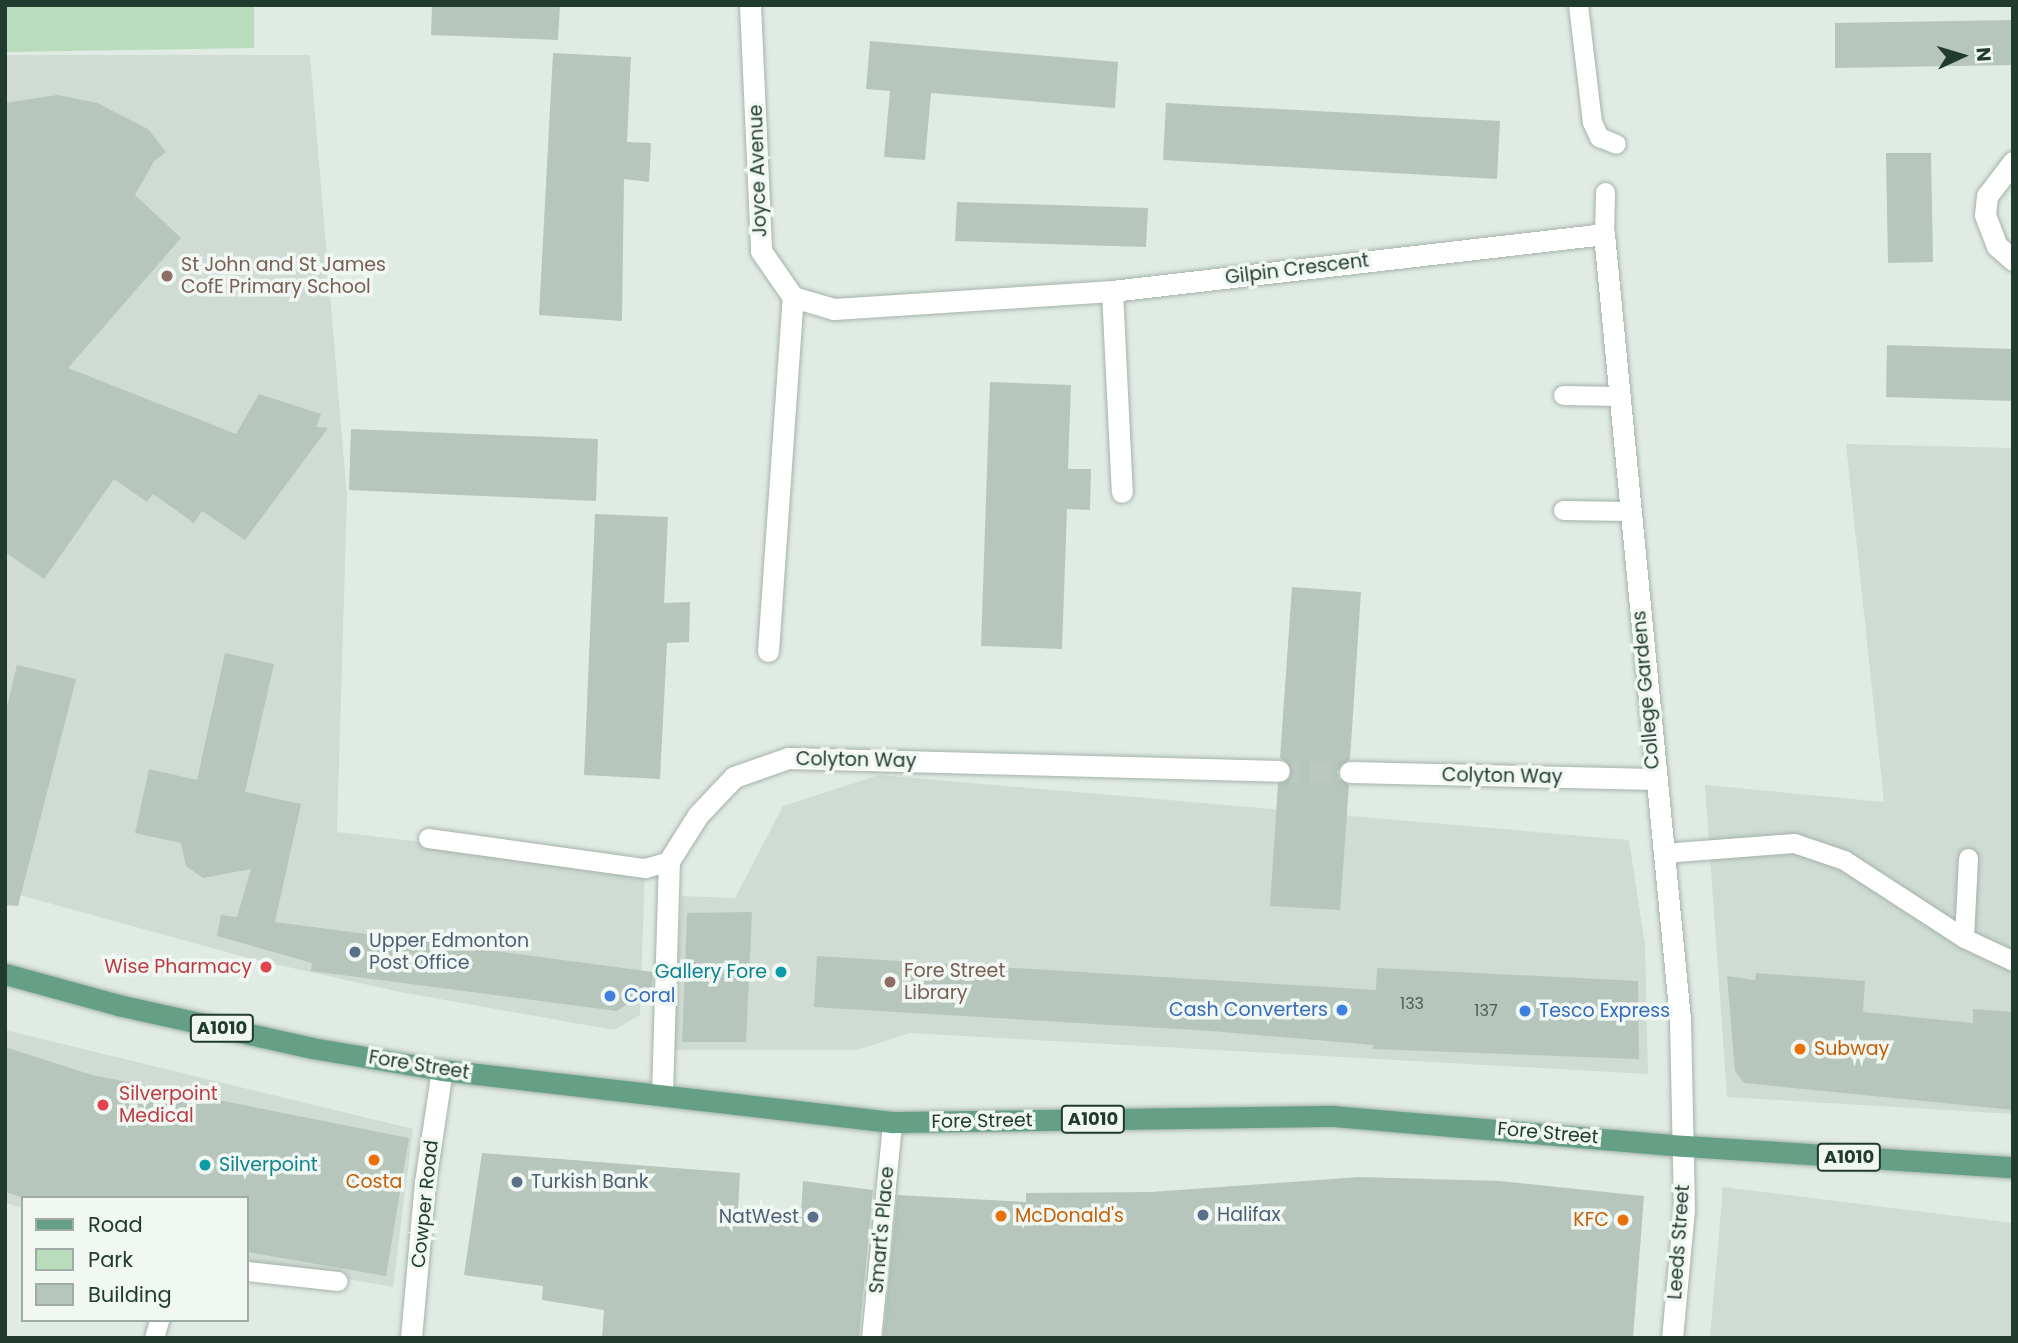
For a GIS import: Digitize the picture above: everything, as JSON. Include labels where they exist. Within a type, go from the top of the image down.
[{"type":"main road","name":"Fore Street","points":[[5,974],[286,1042],[442,1070],[892,1122],[1333,1116],[1685,1146],[2013,1167]]},
{"type":"street","name":"Joyce Avenue","points":[[750,5],[761,251],[793,296]]},
{"type":"street","points":[[2013,162],[1987,195],[1985,215],[1997,246],[2013,260]]},
{"type":"street","name":"Gilpin Crescent","points":[[793,296],[834,309],[1112,291],[1604,234]]},
{"type":"street","name":"College Gardens","points":[[1604,234],[1654,779],[1680,1019],[1685,1146]]},
{"type":"street","points":[[1112,291],[1122,492]]},
{"type":"street","points":[[768,651],[793,296]]},
{"type":"street","name":"Colyton Way","points":[[669,861],[698,815],[734,777],[788,758],[1279,771]]},
{"type":"street","name":"Colyton Way","points":[[1350,772],[1654,779]]},
{"type":"street","points":[[662,1095],[669,861]]},
{"type":"street","name":"Cowper Road","points":[[411,1338],[425,1182],[442,1070]]},
{"type":"street","name":"Leeds Street","points":[[1672,1338],[1685,1146]]},
{"type":"lane","points":[[1578,5],[1592,122],[1599,138],[1616,144]]},
{"type":"lane","points":[[1604,234],[1605,192]]},
{"type":"lane","points":[[1563,395],[1619,396]]},
{"type":"lane","points":[[1563,510],[1629,511]]},
{"type":"lane","points":[[428,838],[645,868],[669,861]]},
{"type":"lane","points":[[1663,853],[1794,843],[1843,860],[1964,938],[2013,961]]},
{"type":"lane","points":[[1964,938],[1968,858]]},
{"type":"lane","name":"Smart's Place","points":[[872,1338],[892,1122]]},
{"type":"lane","points":[[248,1271],[337,1281]]},
{"type":"shaded area","points":[[5,55],[310,55],[347,496],[337,832],[645,868],[640,1015],[614,1030],[400,992],[252,959],[5,891]]},
{"type":"shaded area","points":[[1846,444],[2013,448],[2013,1114],[1727,1097],[1705,785],[1884,802]]},
{"type":"shaded area","points":[[879,775],[1629,840],[1645,945],[1648,1074],[910,1033],[857,1050],[673,1050],[682,896],[735,898],[783,806]]},
{"type":"shaded area","name":"Silverpoint","points":[[5,1030],[413,1129],[393,1287],[248,1261],[248,1196],[21,1196],[21,1207],[5,1203]]},
{"type":"shaded area","points":[[1723,1187],[2013,1223],[2013,1338],[1710,1338]]},
{"type":"green space","points":[[5,5],[254,5],[254,48],[5,52]]},
{"type":"building","points":[[432,5],[560,5],[558,40],[431,35]]},
{"type":"building","points":[[2013,20],[2013,65],[1835,68],[1835,23]]},
{"type":"building","points":[[870,41],[1118,62],[1115,108],[931,93],[925,160],[884,157],[890,91],[866,89]]},
{"type":"building","points":[[553,53],[631,57],[627,142],[651,143],[649,182],[624,179],[622,321],[539,315]]},
{"type":"building","points":[[58,95],[97,103],[148,129],[166,152],[154,161],[135,195],[181,238],[68,368],[236,434],[259,394],[321,414],[316,427],[328,428],[245,540],[202,511],[194,523],[153,494],[147,502],[114,479],[44,579],[5,552],[5,103]]},
{"type":"building","points":[[1166,103],[1500,121],[1497,179],[1163,160]]},
{"type":"building","points":[[1886,153],[1931,153],[1933,262],[1888,263]]},
{"type":"building","points":[[957,202],[1148,208],[1146,247],[955,241]]},
{"type":"building","points":[[1887,345],[2013,349],[2013,401],[1886,397]]},
{"type":"building","points":[[990,382],[1071,385],[1068,469],[1091,469],[1090,510],[1067,509],[1062,649],[981,646]]},
{"type":"building","points":[[351,429],[598,439],[596,501],[349,490]]},
{"type":"building","points":[[595,514],[668,517],[664,603],[690,602],[689,642],[667,643],[660,779],[584,775]]},
{"type":"building","points":[[1292,587],[1361,592],[1350,759],[1337,771],[1339,779],[1349,785],[1340,910],[1270,906],[1278,784],[1292,772],[1290,764],[1280,758]]},
{"type":"building","points":[[225,653],[274,664],[245,792],[301,804],[275,922],[653,972],[652,987],[617,1011],[311,971],[312,963],[217,936],[221,915],[237,917],[251,869],[203,878],[186,866],[181,843],[135,833],[149,769],[197,780]]},
{"type":"building","points":[[17,665],[76,679],[18,906],[5,905],[5,715]]},
{"type":"building","points":[[752,912],[746,1042],[682,1042],[687,913]]},
{"type":"building","points":[[817,956],[1376,990],[1377,968],[1638,981],[1639,1059],[1373,1049],[1373,1045],[1211,1031],[814,1007]]},
{"type":"building","points":[[1756,973],[1865,981],[1863,1012],[1973,1023],[1973,1009],[2013,1012],[2013,1110],[1744,1083],[1735,1071],[1727,976],[1755,980]]},
{"type":"building","name":"Silverpoint","points":[[5,1047],[92,1075],[409,1138],[386,1276],[248,1252],[248,1196],[21,1197],[5,1192]]},
{"type":"building","points":[[482,1153],[740,1173],[738,1210],[801,1214],[803,1181],[873,1190],[859,1338],[602,1338],[604,1310],[542,1300],[543,1286],[464,1275]]},
{"type":"building","points":[[1359,1177],[1499,1181],[1644,1196],[1633,1338],[883,1338],[897,1195],[1026,1202],[1026,1193],[1151,1192]]},
{"type":"tunnel","points":[[1279,771],[1350,772]]},
{"type":"place","name":"St John and St James CofE Primary School","points":[[167,276]]},
{"type":"place","name":"Upper Edmonton Post Office","points":[[355,952]]},
{"type":"place","name":"Wise Pharmacy","points":[[266,967]]},
{"type":"place","name":"Gallery Fore","points":[[781,972]]},
{"type":"place","name":"Fore Street Library","points":[[890,982]]},
{"type":"place","name":"Coral","points":[[610,996]]},
{"type":"place","name":"Cash Converters","points":[[1342,1010]]},
{"type":"place","name":"Tesco Express","points":[[1525,1011]]},
{"type":"place","name":"Subway","points":[[1800,1049]]},
{"type":"place","name":"Silverpoint Medical","points":[[103,1105]]},
{"type":"place","name":"Costa","points":[[374,1160]]},
{"type":"place","name":"Silverpoint","points":[[205,1165]]},
{"type":"place","name":"Turkish Bank","points":[[517,1182]]},
{"type":"place","name":"Halifax","points":[[1203,1215]]},
{"type":"place","name":"McDonald's","points":[[1001,1216]]},
{"type":"place","name":"NatWest","points":[[813,1217]]},
{"type":"place","name":"KFC","points":[[1623,1220]]}]
